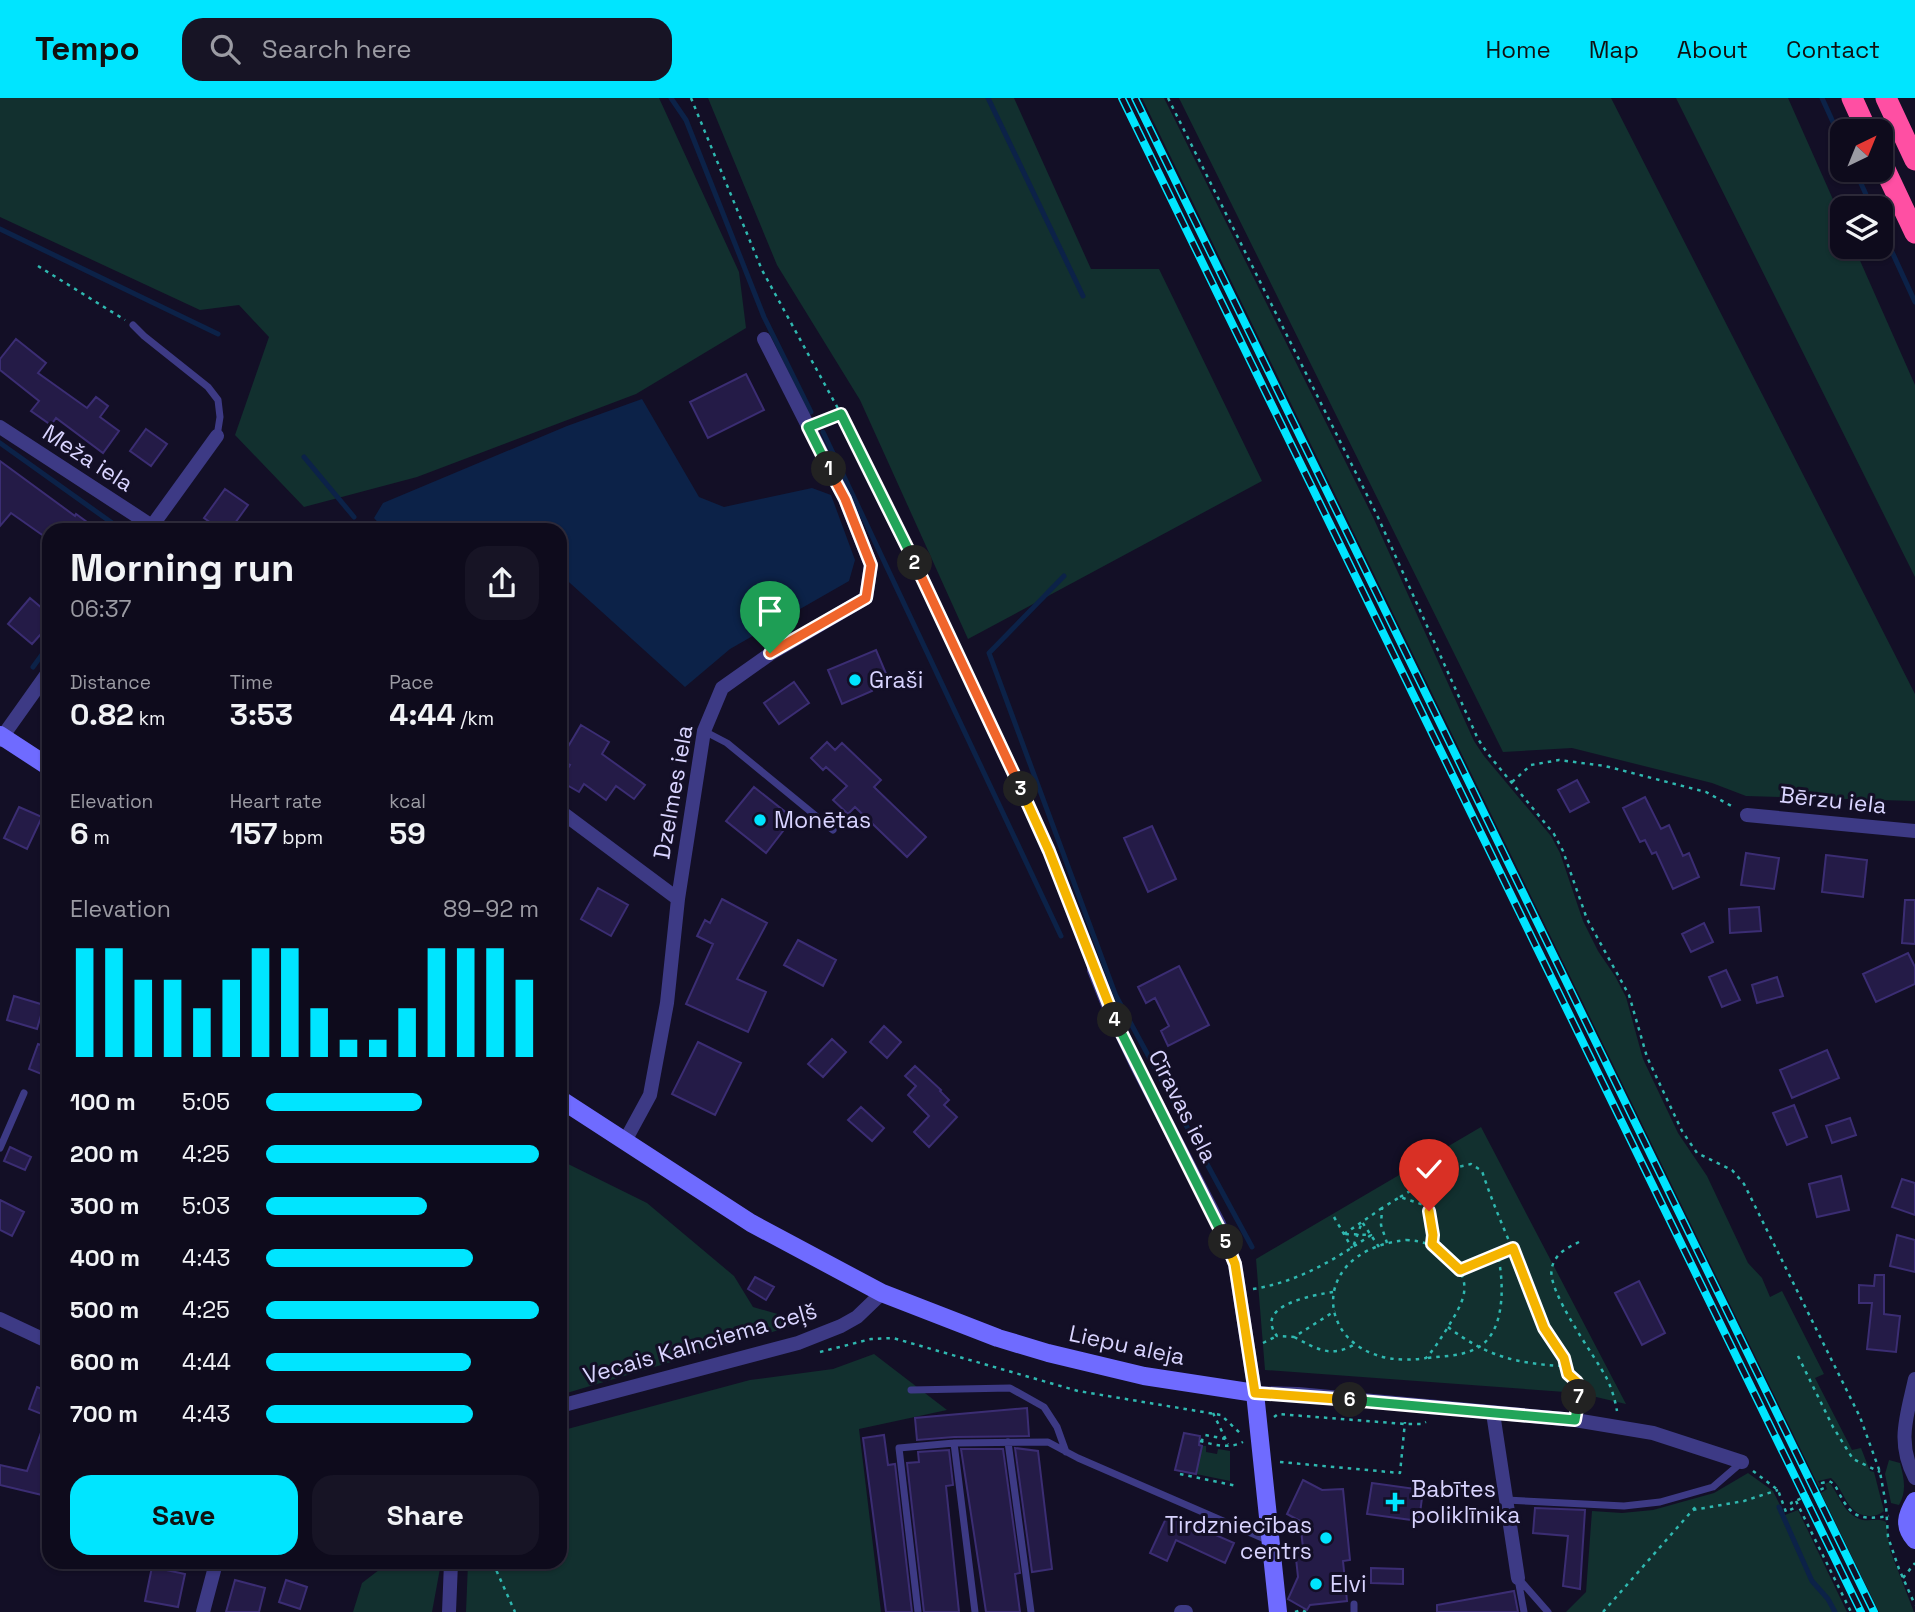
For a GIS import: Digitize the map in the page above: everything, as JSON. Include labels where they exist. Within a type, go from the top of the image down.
[{"type":"highway","points":[[1852,98],[1862,119]]},
{"type":"highway","points":[[1886,98],[1915,160]]},
{"type":"highway","points":[[1891,182],[1915,233]]},
{"type":"street","name":"Dzelmes iela","points":[[625,1142],[650,1095],[667,1003],[678,899],[704,731],[722,688],[770,653],[866,598],[871,565],[845,499],[764,338]]},
{"type":"street","name":"Meža iela","points":[[0,427],[143,523]]},
{"type":"street","points":[[154,523],[217,436]]},
{"type":"street","points":[[42,681],[1,737],[42,763]]},
{"type":"street","name":"Bērzu iela","points":[[1747,815],[1915,831]]},
{"type":"street","points":[[567,816],[678,899]]},
{"type":"street","name":"Cīravas iela","points":[[1094,970],[1131,1054],[1219,1224],[1235,1264],[1255,1393]]},
{"type":"street","name":"Liepu aleja","points":[[567,1104],[751,1223],[882,1293],[998,1338],[1144,1376],[1255,1393],[1575,1420],[1621,1427],[1654,1433],[1742,1462]]},
{"type":"street","name":"Vecais Kalnciema ceļš","points":[[567,1404],[798,1343],[857,1317],[882,1293]]},
{"type":"street","points":[[0,1319],[42,1339]]},
{"type":"street","points":[[1915,1379],[1905,1426],[1904,1451],[1915,1478]]},
{"type":"street","points":[[1255,1393],[1278,1612]]},
{"type":"street","points":[[1493,1413],[1518,1578]]},
{"type":"street","points":[[1911,1509],[1907,1529],[1915,1540]]},
{"type":"street","points":[[203,1612],[214,1569]]},
{"type":"street","points":[[449,1612],[451,1569]]},
{"type":"lane","points":[[133,325],[208,387],[218,400],[220,416],[217,436]]},
{"type":"lane","points":[[704,731],[727,743],[833,830]]},
{"type":"lane","points":[[0,1148],[24,1094]]},
{"type":"lane","points":[[911,1390],[1010,1388],[1044,1407],[1058,1427],[1067,1452]]},
{"type":"lane","points":[[1008,1442],[1031,1612]]},
{"type":"lane","points":[[918,1612],[899,1448],[954,1443],[1048,1442],[1271,1541]]},
{"type":"lane","points":[[954,1443],[975,1612]]},
{"type":"lane","points":[[1505,1499],[1624,1506],[1660,1502],[1713,1487],[1742,1462]]},
{"type":"lane","points":[[1518,1578],[1524,1612]]},
{"type":"lane","points":[[1518,1578],[1548,1612]]},
{"type":"path","points":[[691,98],[762,270],[841,414],[927,586],[1049,851],[1094,970]]},
{"type":"path","points":[[1168,98],[1377,515],[1473,728],[1488,754],[1555,834],[1587,919],[1629,995],[1647,1057],[1682,1131],[1697,1153],[1732,1170],[1744,1184],[1860,1417],[1880,1472],[1888,1516],[1888,1537],[1915,1605]]},
{"type":"path","points":[[38,266],[133,325]]},
{"type":"path","points":[[808,427],[841,414]]},
{"type":"path","points":[[1512,782],[1531,765],[1559,760],[1605,766],[1706,792],[1747,815]]},
{"type":"path","points":[[1344,1234],[1445,1170],[1471,1164],[1482,1171],[1493,1207],[1513,1248],[1541,1321],[1564,1358],[1568,1374],[1577,1382],[1579,1393],[1575,1420]]},
{"type":"path","points":[[1420,1185],[1433,1227],[1432,1244]]},
{"type":"path","points":[[1400,1197],[1427,1206]]},
{"type":"path","points":[[1382,1208],[1381,1225],[1387,1243]]},
{"type":"path","points":[[1334,1217],[1352,1248]]},
{"type":"path","points":[[1352,1248],[1362,1222]]},
{"type":"path","points":[[1362,1222],[1379,1247]]},
{"type":"path","points":[[1344,1234],[1371,1235]]},
{"type":"path","points":[[1247,1290],[1263,1288],[1318,1269],[1371,1235]]},
{"type":"path","points":[[1426,1358],[1463,1302],[1464,1286],[1460,1270],[1432,1244],[1406,1240],[1379,1247],[1348,1265],[1338,1276],[1333,1292],[1335,1311],[1338,1322],[1354,1344],[1370,1354],[1385,1358],[1412,1360],[1447,1356],[1479,1347],[1494,1327],[1500,1311],[1502,1290],[1498,1256]]},
{"type":"path","points":[[1579,1242],[1561,1251],[1552,1267],[1552,1276],[1582,1341],[1614,1394],[1621,1427]]},
{"type":"path","points":[[1460,1270],[1513,1248]]},
{"type":"path","points":[[1277,1336],[1271,1324],[1275,1315],[1286,1304],[1304,1297],[1333,1292]]},
{"type":"path","points":[[1294,1337],[1335,1311]]},
{"type":"path","points":[[1448,1326],[1479,1347],[1507,1360],[1564,1366]]},
{"type":"path","points":[[1256,1348],[1277,1336],[1294,1337],[1322,1350],[1342,1351],[1354,1344]]},
{"type":"path","points":[[1798,1356],[1833,1427],[1853,1459],[1880,1472]]},
{"type":"path","points":[[1273,1461],[1400,1474],[1407,1405]]},
{"type":"path","points":[[1272,1419],[1278,1414],[1422,1424],[1447,1409]]},
{"type":"path","points":[[1213,1413],[1229,1446]]},
{"type":"path","points":[[1226,1439],[1205,1434],[1200,1441],[1233,1447],[1248,1438]]},
{"type":"path","points":[[1742,1462],[1778,1490],[1786,1511],[1794,1508],[1791,1503],[1824,1488],[1822,1483],[1829,1480],[1835,1484],[1845,1506],[1854,1513],[1867,1518],[1888,1516]]},
{"type":"path","points":[[1180,1474],[1237,1486]]},
{"type":"path","points":[[1603,1612],[1713,1487]]},
{"type":"path","points":[[1693,1510],[1744,1501],[1778,1490]]},
{"type":"path","points":[[1796,1501],[1851,1612]]},
{"type":"path","points":[[1903,1578],[1915,1563]]},
{"type":"path","points":[[496,1569],[515,1612]]},
{"type":"path","points":[[1295,1612],[1307,1612]]},
{"type":"green space","points":[[0,98],[659,98],[739,272],[746,328],[636,394],[417,477],[304,507],[235,435],[269,337],[239,305],[200,310],[0,217]]},
{"type":"green space","points":[[708,98],[1014,98],[1091,269],[1159,269],[1262,481],[968,639],[860,400],[777,265]]},
{"type":"green space","points":[[1142,98],[1164,98],[1373,517],[1474,741],[1551,836],[1560,853],[1583,921],[1626,997],[1643,1059],[1678,1133],[1707,1176],[1748,1263],[1762,1278],[1770,1297],[1782,1291],[1824,1374],[1815,1378],[1852,1450],[1861,1448],[1870,1471],[1874,1472],[1884,1511],[1875,1515],[1861,1515],[1851,1507],[1831,1478],[1818,1481],[1821,1486],[1819,1487]]},
{"type":"green space","points":[[1179,98],[1611,98],[1915,694],[1915,801],[1746,796],[1712,783],[1572,748],[1503,752]]},
{"type":"green space","points":[[1676,98],[1788,98],[1831,196],[1830,259],[1859,259],[1915,385],[1915,577]]},
{"type":"green space","points":[[1481,1127],[1626,1404],[1579,1393],[1265,1370],[1256,1259]]},
{"type":"green space","points":[[567,1163],[647,1203],[734,1276],[753,1307],[788,1317],[801,1312],[806,1322],[567,1393]]},
{"type":"green space","points":[[874,1354],[947,1410],[859,1429],[881,1612],[466,1612],[468,1569],[567,1569],[567,1429],[750,1380],[833,1369]]},
{"type":"green space","points":[[1202,1446],[1206,1446],[1206,1452],[1217,1454],[1218,1449],[1230,1451],[1230,1481],[1196,1474]]},
{"type":"green space","points":[[1889,1460],[1900,1463],[1903,1474],[1904,1490],[1899,1505],[1891,1503],[1885,1474]]},
{"type":"green space","points":[[1748,1473],[1773,1491],[1785,1515],[1798,1510],[1847,1612],[1566,1612],[1586,1592],[1592,1511],[1622,1513],[1653,1510],[1714,1493]]},
{"type":"green space","points":[[1829,1482],[1851,1514],[1863,1520],[1886,1522],[1890,1550],[1914,1612],[1879,1612],[1821,1493],[1827,1489],[1825,1484]]},
{"type":"green space","points":[[380,1569],[440,1569],[432,1612],[353,1612],[362,1583]]},
{"type":"water","points":[[642,399],[699,497],[724,507],[812,488],[831,495],[855,560],[849,581],[730,649],[685,687],[567,580],[567,523],[379,523],[374,518],[383,503],[567,426]]},
{"type":"building","points":[[16,339],[46,363],[38,373],[87,408],[96,397],[108,406],[100,417],[119,431],[103,453],[56,418],[51,425],[31,411],[39,401],[0,370],[0,359]]},
{"type":"building","points":[[746,374],[764,410],[708,438],[690,402]]},
{"type":"building","points":[[146,429],[167,444],[151,466],[130,451]]},
{"type":"building","points":[[0,461],[88,523],[42,523],[42,535],[11,513],[0,526]]},
{"type":"building","points":[[225,489],[248,505],[235,523],[211,523],[204,518]]},
{"type":"building","points":[[30,598],[42,608],[42,633],[32,644],[8,624]]},
{"type":"building","name":"Graši","points":[[876,650],[887,676],[869,684],[872,691],[842,704],[828,670]]},
{"type":"building","points":[[794,682],[809,703],[779,724],[764,703]]},
{"type":"building","points":[[581,725],[609,742],[602,754],[645,785],[634,799],[616,786],[606,800],[584,784],[579,792],[567,785],[567,770],[570,765],[567,764],[567,748]]},
{"type":"building","points":[[827,742],[835,750],[842,743],[881,780],[874,787],[926,837],[907,857],[855,807],[848,814],[833,800],[847,786],[826,767],[823,770],[811,758]]},
{"type":"building","points":[[1577,780],[1589,802],[1570,812],[1558,790]]},
{"type":"building","name":"Monētas","points":[[754,787],[793,818],[766,853],[726,821]]},
{"type":"building","points":[[1645,797],[1661,829],[1669,825],[1683,856],[1689,853],[1699,877],[1673,889],[1656,852],[1652,854],[1645,840],[1640,842],[1623,808]]},
{"type":"building","points":[[19,807],[42,817],[27,849],[4,838]]},
{"type":"building","points":[[1152,826],[1176,879],[1148,892],[1124,838]]},
{"type":"building","points":[[1746,853],[1779,858],[1774,889],[1741,885]]},
{"type":"building","points":[[1826,855],[1867,860],[1863,897],[1822,892]]},
{"type":"building","points":[[598,888],[628,905],[611,936],[581,919]]},
{"type":"building","points":[[722,899],[767,923],[737,979],[766,992],[748,1032],[686,1004],[713,944],[697,936],[705,920],[710,923]]},
{"type":"building","points":[[1905,900],[1915,900],[1915,944],[1902,943]]},
{"type":"building","points":[[1759,907],[1761,931],[1730,933],[1729,909]]},
{"type":"building","points":[[1704,923],[1713,942],[1691,952],[1682,934]]},
{"type":"building","points":[[798,940],[836,960],[823,986],[784,965]]},
{"type":"building","points":[[1908,953],[1915,967],[1915,984],[1876,1002],[1863,974]]},
{"type":"building","points":[[1179,966],[1209,1025],[1168,1046],[1161,1031],[1169,1026],[1155,998],[1146,1003],[1138,987]]},
{"type":"building","points":[[1726,970],[1740,1000],[1722,1007],[1709,977]]},
{"type":"building","points":[[1777,977],[1783,996],[1757,1003],[1752,985]]},
{"type":"building","points":[[14,996],[42,1004],[37,1029],[7,1020]]},
{"type":"building","points":[[884,1026],[901,1042],[887,1058],[870,1042]]},
{"type":"building","points":[[832,1039],[846,1052],[823,1077],[808,1064]]},
{"type":"building","points":[[698,1042],[741,1063],[715,1115],[672,1094]]},
{"type":"building","points":[[38,1044],[42,1045],[42,1074],[29,1069]]},
{"type":"building","points":[[1827,1050],[1839,1078],[1792,1098],[1780,1070]]},
{"type":"building","points":[[915,1066],[941,1090],[949,1100],[944,1105],[957,1117],[929,1147],[914,1132],[929,1116],[908,1095],[916,1086],[905,1076]]},
{"type":"building","points":[[1794,1105],[1807,1137],[1787,1145],[1773,1113]]},
{"type":"building","points":[[861,1107],[884,1128],[872,1141],[848,1120]]},
{"type":"building","points":[[1850,1118],[1856,1135],[1832,1143],[1826,1126]]},
{"type":"building","points":[[10,1147],[31,1157],[25,1170],[4,1161]]},
{"type":"building","points":[[1841,1176],[1849,1210],[1817,1217],[1809,1184]]},
{"type":"building","points":[[1902,1179],[1915,1183],[1915,1215],[1892,1207]]},
{"type":"building","points":[[0,1200],[24,1212],[12,1236],[0,1230]]},
{"type":"building","points":[[1897,1235],[1915,1240],[1915,1272],[1890,1266]]},
{"type":"building","points":[[1875,1275],[1884,1275],[1884,1314],[1900,1316],[1896,1352],[1867,1349],[1872,1303],[1859,1303],[1859,1285],[1874,1286]]},
{"type":"building","points":[[755,1277],[774,1287],[766,1300],[748,1289]]},
{"type":"building","points":[[1639,1281],[1665,1333],[1642,1345],[1615,1293]]},
{"type":"building","points":[[37,1387],[42,1389],[42,1414],[29,1409]]},
{"type":"building","points":[[1027,1408],[1029,1436],[917,1440],[915,1418]]},
{"type":"building","points":[[42,1430],[42,1495],[0,1485],[0,1465],[27,1471]]},
{"type":"building","points":[[1184,1433],[1200,1436],[1199,1445],[1202,1446],[1196,1474],[1175,1470]]},
{"type":"building","points":[[884,1435],[888,1465],[895,1464],[912,1612],[886,1612],[863,1438]]},
{"type":"building","points":[[1015,1448],[1038,1451],[1052,1569],[1032,1572]]},
{"type":"building","points":[[961,1449],[1003,1449],[1020,1573],[1015,1574],[1020,1612],[986,1612]]},
{"type":"building","points":[[949,1450],[953,1485],[946,1486],[959,1612],[924,1612],[907,1463],[919,1462],[918,1452]]},
{"type":"building","name":"Tirdzniecības centrs","points":[[1303,1480],[1322,1490],[1343,1489],[1350,1560],[1343,1561],[1347,1601],[1310,1605],[1307,1610],[1288,1599],[1298,1577],[1295,1549],[1303,1548],[1300,1521],[1287,1514]]},
{"type":"building","name":"Babītes poliklīnika","points":[[1372,1483],[1423,1490],[1419,1521],[1367,1514]]},
{"type":"building","points":[[1535,1508],[1585,1510],[1580,1589],[1563,1586],[1568,1536],[1533,1533]]},
{"type":"building","points":[[1168,1514],[1234,1543],[1225,1563],[1176,1540],[1167,1561],[1150,1553]]},
{"type":"building","points":[[1371,1568],[1403,1569],[1403,1584],[1371,1583]]},
{"type":"building","points":[[152,1569],[185,1574],[178,1607],[145,1601]]},
{"type":"building","points":[[235,1580],[265,1588],[259,1612],[226,1612]]},
{"type":"building","points":[[286,1580],[307,1587],[300,1609],[279,1602]]},
{"type":"building","points":[[1514,1591],[1518,1612],[1437,1612],[1437,1605]]},
{"type":"waterway","points":[[671,98],[686,120],[764,317],[811,412]]},
{"type":"waterway","points":[[988,98],[1083,296]]},
{"type":"waterway","points":[[1822,98],[1832,119]]},
{"type":"waterway","points":[[1860,182],[1867,196]]},
{"type":"waterway","points":[[0,229],[218,334]]},
{"type":"waterway","points":[[1893,254],[1915,302]]},
{"type":"waterway","points":[[823,432],[1061,936]]},
{"type":"waterway","points":[[0,443],[112,523]]},
{"type":"waterway","points":[[304,457],[354,517]]},
{"type":"waterway","points":[[1064,576],[989,653],[1116,996],[1252,1247]]},
{"type":"waterway","points":[[33,667],[42,655]]},
{"type":"waterway","points":[[1779,1507],[1812,1581],[1828,1599],[1835,1612]]},
{"type":"railway","points":[[1122,98],[1861,1612]]},
{"type":"railway","points":[[1135,98],[1874,1612]]},
{"type":"place","name":"Graši","points":[[855,680]]},
{"type":"place","name":"Monētas","points":[[760,820]]},
{"type":"place","name":"Babītes poliklīnika","points":[[1395,1502]]},
{"type":"place","name":"Tirdzniecības centrs","points":[[1326,1538]]},
{"type":"place","name":"Elvi","points":[[1316,1584]]},
{"type":"route","points":[[770,653],[866,598],[871,565],[845,499],[808,427],[841,414],[927,586],[1049,851],[1108,1005],[1219,1224],[1235,1264],[1255,1393],[1575,1420],[1579,1393],[1577,1382],[1568,1374],[1564,1358],[1544,1328],[1513,1248],[1460,1270],[1432,1244],[1433,1227],[1429,1211]]}]
